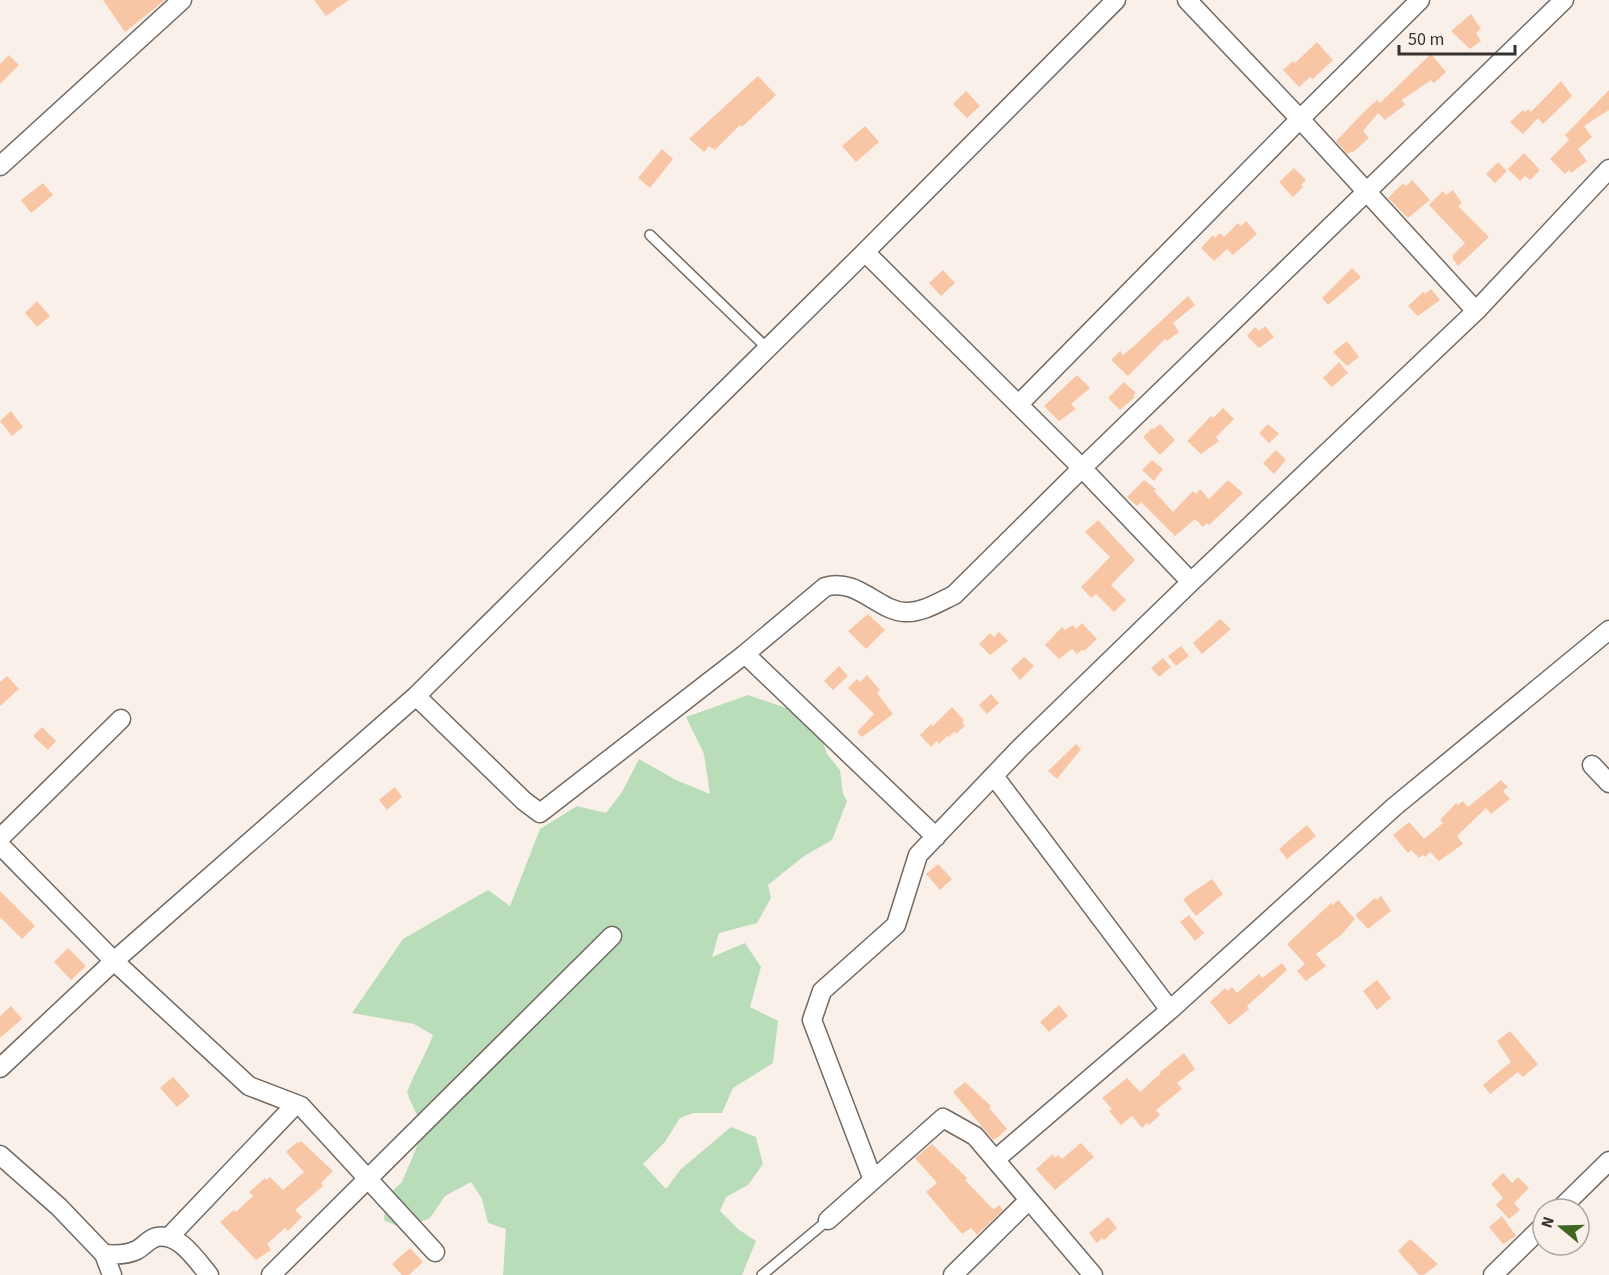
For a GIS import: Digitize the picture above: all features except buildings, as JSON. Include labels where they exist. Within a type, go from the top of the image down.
[{"type":"street","points":[[0,166],[182,0]]},
{"type":"street","points":[[0,1068],[114,962],[416,696],[768,349],[1116,0]]},
{"type":"street","points":[[1187,0],[1476,311]]},
{"type":"street","points":[[1019,404],[1420,0]]},
{"type":"street","points":[[416,696],[524,801],[540,813],[745,654],[825,587],[848,586],[893,609],[905,612],[929,607],[954,595],[1564,0]]},
{"type":"street","points":[[873,1180],[812,1020],[822,991],[896,925],[918,855],[994,776],[1191,582],[1476,311],[1609,169]]},
{"type":"street","points":[[865,252],[1019,404],[1191,582]]},
{"type":"street","points":[[996,1158],[1170,1010],[1394,807],[1609,630]]},
{"type":"street","points":[[745,654],[936,837]]},
{"type":"street","points":[[0,838],[121,719]]},
{"type":"street","points":[[1592,765],[1609,783]]},
{"type":"street","points":[[994,776],[1170,1010]]},
{"type":"street","points":[[0,845],[114,962],[249,1086],[301,1106],[435,1252]]},
{"type":"street","points":[[271,1275],[612,936]]},
{"type":"street","points":[[169,1237],[296,1104]]},
{"type":"street","points":[[828,1220],[943,1118],[975,1136],[1094,1275]]},
{"type":"street","points":[[0,1155],[59,1207],[104,1254],[112,1275]]},
{"type":"street","points":[[1572,1197],[1609,1161]]},
{"type":"street","points":[[953,1275],[1029,1200]]},
{"type":"street","points":[[104,1254],[121,1255],[135,1251],[156,1237],[169,1237],[182,1245],[209,1275]]},
{"type":"street","points":[[1493,1275],[1531,1238]]},
{"type":"lane","points":[[650,235],[768,349]]},
{"type":"lane","points":[[762,1275],[828,1220]]},
{"type":"green space","points":[[748,695],[792,710],[818,729],[827,754],[840,770],[843,794],[847,801],[832,840],[804,856],[768,885],[771,898],[757,923],[719,933],[712,957],[745,943],[761,967],[750,1007],[778,1021],[773,1063],[733,1088],[722,1113],[693,1113],[680,1118],[665,1142],[643,1164],[666,1189],[681,1169],[731,1127],[756,1137],[763,1164],[748,1185],[726,1197],[720,1211],[738,1229],[756,1241],[742,1275],[503,1275],[506,1229],[488,1223],[482,1199],[471,1182],[445,1196],[430,1218],[403,1229],[384,1220],[386,1197],[402,1182],[417,1146],[421,1124],[407,1093],[433,1035],[414,1024],[352,1013],[403,939],[488,890],[510,906],[540,829],[577,806],[606,813],[622,792],[639,759],[676,780],[710,794],[704,754],[686,717]]}]
